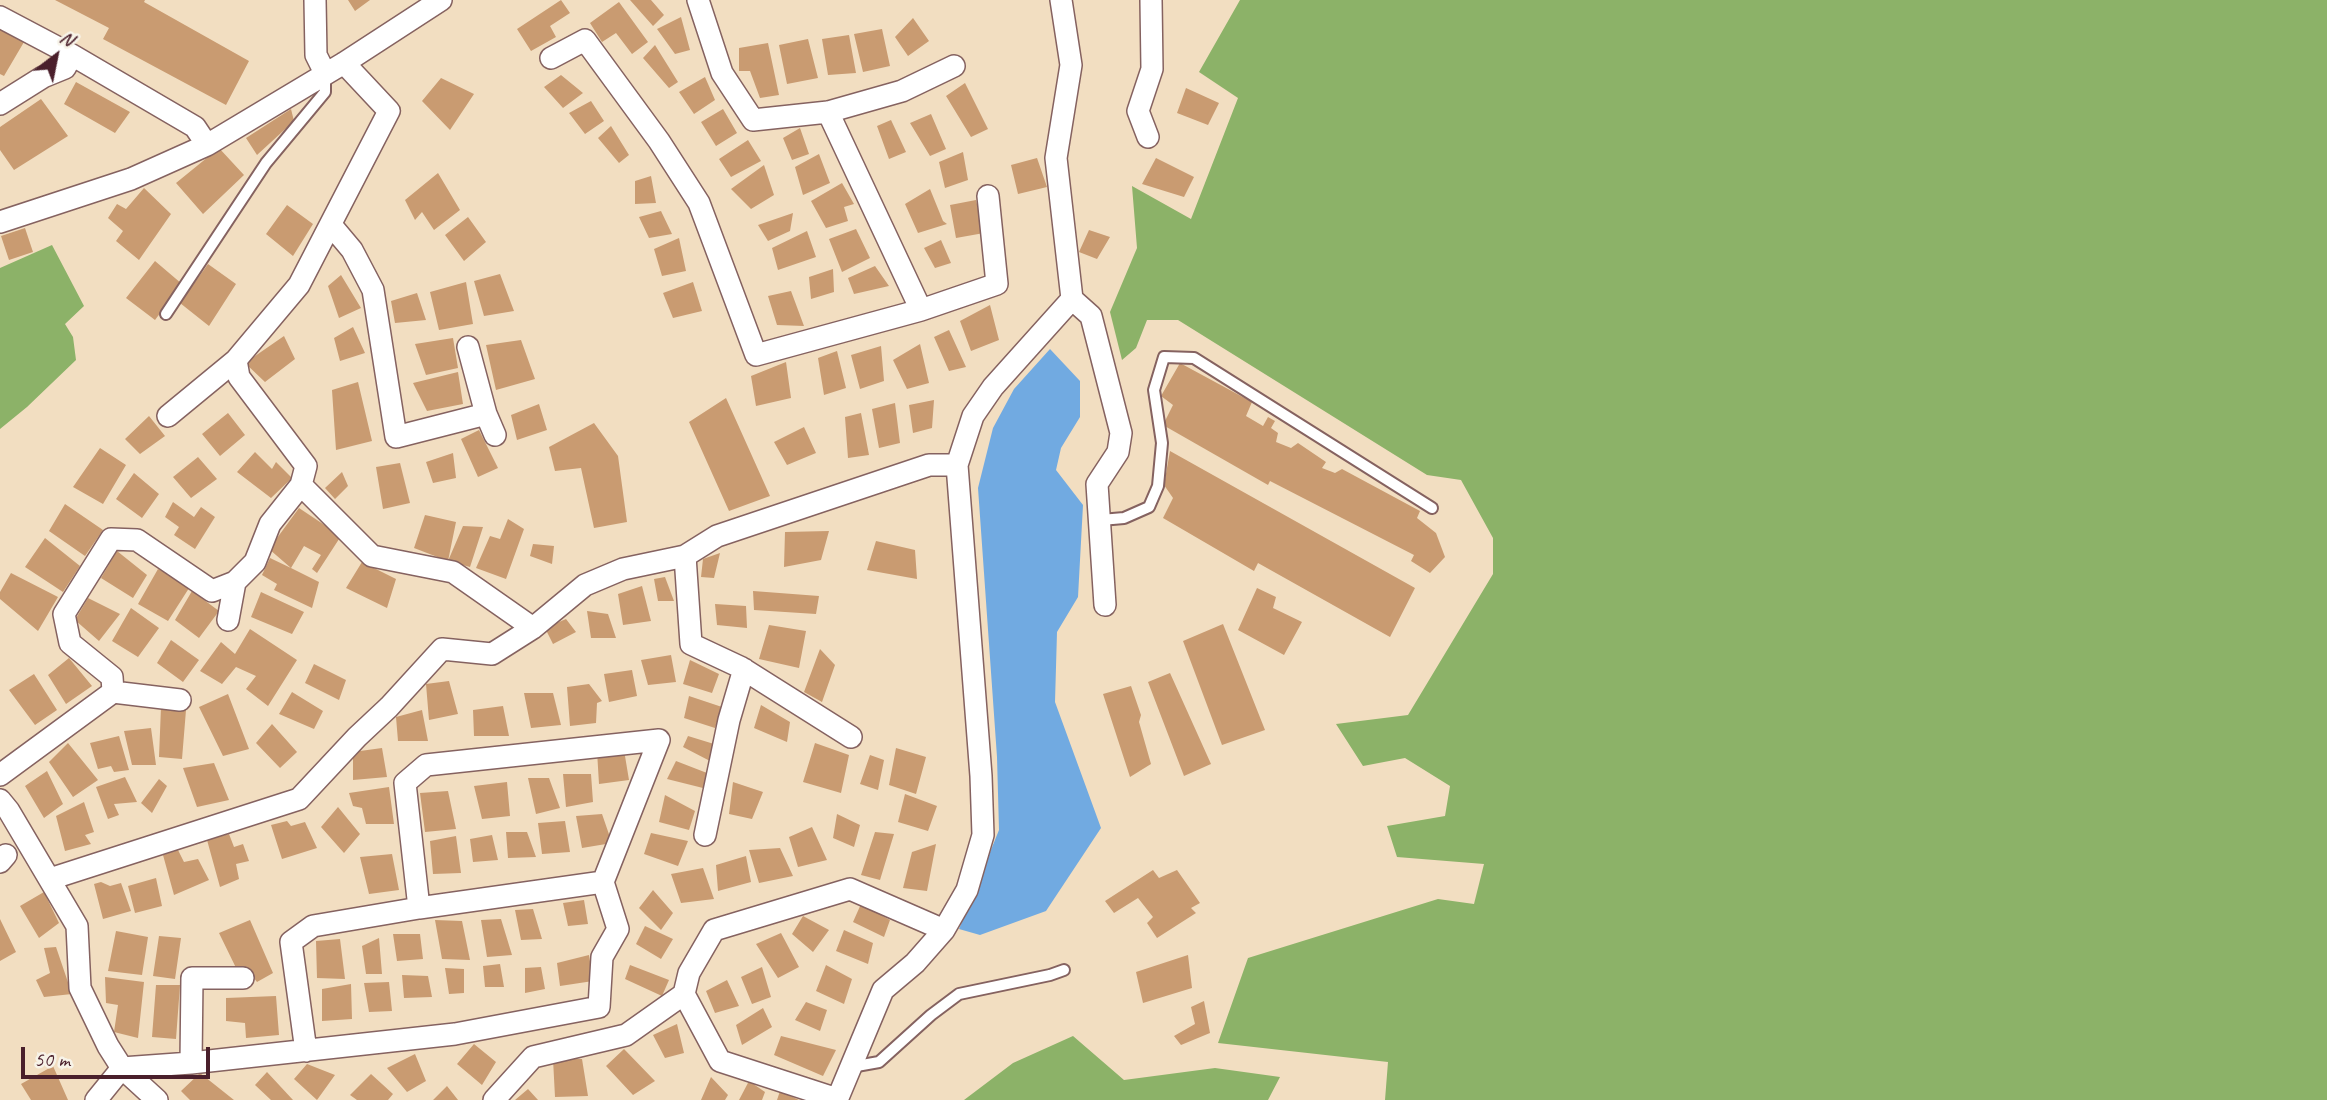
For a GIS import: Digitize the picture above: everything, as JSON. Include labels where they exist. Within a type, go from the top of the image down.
[{"type":"street","points":[[315,0],[316,55],[325,73]]},
{"type":"street","points":[[0,222],[131,179],[207,145],[344,63],[441,0]]},
{"type":"street","points":[[698,0],[723,73],[753,120],[828,112],[902,91],[954,66]]},
{"type":"street","points":[[1061,0],[1070,65],[1056,158],[1072,299],[1091,316],[1121,433],[1118,452],[1097,484],[1105,605]]},
{"type":"street","points":[[1148,137],[1138,111],[1152,69],[1151,0]]},
{"type":"street","points":[[0,18],[72,55],[195,127],[207,145]]},
{"type":"street","points":[[551,58],[585,40],[659,141],[699,203],[756,355],[921,310],[997,284],[988,196]]},
{"type":"street","points":[[0,104],[43,77],[65,68],[72,55]]},
{"type":"street","points":[[168,416],[236,360],[299,285],[389,111],[344,63]]},
{"type":"street","points":[[828,112],[921,310]]},
{"type":"street","points":[[331,225],[352,250],[373,290],[396,437],[486,414]]},
{"type":"street","points":[[684,994],[720,1061],[837,1100],[883,990],[915,963],[944,930],[967,890],[982,835],[981,776],[957,466],[973,416],[993,387],[1072,299]]},
{"type":"street","points":[[468,347],[486,414],[495,435]]},
{"type":"street","points":[[113,692],[112,677],[70,643],[65,614],[111,539],[137,540],[212,591],[235,582],[255,562],[270,524],[302,485],[306,466],[239,377],[236,360]]},
{"type":"street","points":[[50,880],[299,799],[442,649],[492,654],[533,628],[585,585],[623,569],[685,555],[718,536],[929,465],[957,466]]},
{"type":"street","points":[[302,485],[372,555],[453,572],[533,628]]},
{"type":"street","points":[[685,555],[691,644],[744,669],[851,737]]},
{"type":"street","points":[[228,620],[235,582]]},
{"type":"street","points":[[705,835],[729,720],[744,669]]},
{"type":"street","points":[[0,775],[113,692],[180,700]]},
{"type":"street","points":[[96,1100],[122,1068],[455,1034],[599,1007],[602,957],[618,929],[603,882],[659,740],[426,765],[405,783],[419,908]]},
{"type":"street","points":[[0,800],[77,926],[80,988],[108,1046],[122,1068],[156,1099]]},
{"type":"street","points":[[306,1051],[291,942],[313,926],[603,882]]},
{"type":"street","points":[[494,1100],[533,1056],[626,1035],[684,994],[689,973],[714,930],[850,889],[944,930]]},
{"type":"street","points":[[191,1063],[192,978],[243,978]]},
{"type":"street","points":[[156,1099],[160,1066]]},
{"type":"lane","points":[[166,314],[266,163],[325,92],[325,73]]},
{"type":"lane","points":[[1101,520],[1124,518],[1149,507],[1158,486],[1162,443],[1154,390],[1164,357],[1194,358],[1432,508]]},
{"type":"lane","points":[[851,1067],[878,1062],[959,994],[1064,970]]},
{"type":"green space","points":[[1240,0],[2327,0],[2327,1100],[1385,1100],[1388,1062],[1218,1043],[1248,958],[1438,899],[1474,904],[1484,864],[1397,857],[1387,826],[1445,816],[1450,786],[1405,758],[1363,766],[1336,724],[1408,715],[1493,574],[1493,538],[1461,480],[1427,475],[1178,320],[1147,320],[1136,348],[1122,360],[1110,312],[1137,248],[1132,186],[1191,219],[1238,98],[1199,72]]},
{"type":"green space","points":[[52,245],[84,306],[65,324],[73,337],[76,360],[0,429],[0,268]]},
{"type":"green space","points":[[1073,1036],[1124,1080],[1215,1068],[1280,1077],[1268,1100],[964,1100],[1013,1063]]},
{"type":"water","points":[[1050,349],[1080,381],[1080,417],[1061,448],[1056,470],[1083,505],[1078,597],[1057,632],[1055,702],[1101,828],[1046,911],[980,935],[959,929],[999,830],[997,757],[978,488],[993,428],[1014,389]]},
{"type":"building","points":[[55,0],[145,0],[144,2],[249,61],[226,105],[103,39],[109,28]]},
{"type":"building","points":[[348,0],[370,0],[355,11]]},
{"type":"building","points":[[561,0],[570,13],[550,26],[556,37],[531,51],[517,29]]},
{"type":"building","points":[[630,0],[651,0],[664,15],[653,26]]},
{"type":"building","points":[[619,2],[648,42],[632,54],[616,33],[602,42],[590,23]]},
{"type":"building","points":[[681,17],[690,50],[675,54],[657,29]]},
{"type":"building","points":[[913,18],[929,41],[908,56],[895,37]]},
{"type":"building","points":[[0,28],[24,42],[4,76],[0,74]]},
{"type":"building","points":[[882,29],[890,66],[863,72],[854,34]]},
{"type":"building","points":[[849,35],[856,73],[828,75],[822,39]]},
{"type":"building","points":[[808,39],[818,78],[787,84],[779,45]]},
{"type":"building","points":[[768,43],[779,95],[760,98],[750,71],[739,71],[739,48]]},
{"type":"building","points":[[655,45],[678,82],[669,88],[643,58]]},
{"type":"building","points":[[561,75],[583,93],[563,108],[544,87]]},
{"type":"building","points":[[705,77],[715,100],[694,114],[679,92]]},
{"type":"building","points":[[441,78],[474,94],[450,130],[422,101]]},
{"type":"building","points":[[76,82],[130,112],[115,133],[64,104]]},
{"type":"building","points":[[965,83],[988,129],[971,137],[946,96]]},
{"type":"building","points":[[1186,88],[1219,103],[1208,125],[1177,113]]},
{"type":"building","points":[[41,99],[68,136],[14,170],[0,150],[0,127]]},
{"type":"building","points":[[591,101],[604,121],[585,134],[569,113]]},
{"type":"building","points":[[291,109],[294,121],[257,155],[246,138]]},
{"type":"building","points":[[723,109],[737,133],[716,146],[701,122]]},
{"type":"building","points":[[931,114],[946,149],[930,156],[910,123]]},
{"type":"building","points":[[891,120],[906,152],[889,159],[877,126]]},
{"type":"building","points":[[611,126],[629,155],[619,163],[598,138]]},
{"type":"building","points":[[800,128],[809,154],[792,160],[783,138]]},
{"type":"building","points":[[748,140],[761,161],[731,177],[719,159]]},
{"type":"building","points":[[219,148],[244,175],[203,214],[176,183]]},
{"type":"building","points":[[963,152],[968,180],[945,188],[939,162]]},
{"type":"building","points":[[819,154],[830,183],[803,195],[795,167]]},
{"type":"building","points":[[1037,158],[1047,187],[1018,194],[1011,165]]},
{"type":"building","points":[[1156,158],[1194,177],[1184,197],[1142,184]]},
{"type":"building","points":[[764,165],[774,195],[751,209],[731,189]]},
{"type":"building","points":[[438,173],[460,210],[434,230],[422,212],[415,220],[405,200]]},
{"type":"building","points":[[651,176],[656,203],[635,204],[635,181]]},
{"type":"building","points":[[842,183],[854,204],[844,207],[848,221],[826,228],[811,201]]},
{"type":"building","points":[[144,188],[171,214],[139,260],[116,241],[123,231],[108,218],[117,204],[126,209]]},
{"type":"building","points":[[930,189],[943,221],[947,224],[918,233],[905,204]]},
{"type":"building","points":[[976,200],[984,233],[956,238],[950,205]]},
{"type":"building","points":[[287,205],[313,224],[293,256],[266,234]]},
{"type":"building","points":[[661,211],[672,234],[649,238],[639,217]]},
{"type":"building","points":[[793,213],[790,231],[768,241],[758,225]]},
{"type":"building","points":[[468,217],[486,242],[464,261],[445,235]]},
{"type":"building","points":[[25,228],[33,252],[9,260],[1,236]]},
{"type":"building","points":[[856,229],[870,258],[842,272],[829,239]]},
{"type":"building","points":[[1089,230],[1110,237],[1097,259],[1079,252]]},
{"type":"building","points":[[807,231],[816,257],[778,270],[772,248]]},
{"type":"building","points":[[679,238],[686,271],[662,276],[654,249]]},
{"type":"building","points":[[941,240],[951,263],[935,268],[924,248]]},
{"type":"building","points":[[155,261],[182,284],[155,320],[126,298]]},
{"type":"building","points":[[208,264],[236,284],[209,326],[180,303]]},
{"type":"building","points":[[875,266],[889,286],[854,294],[848,278]]},
{"type":"building","points":[[833,269],[834,292],[811,299],[809,277]]},
{"type":"building","points":[[500,274],[514,311],[484,316],[474,281]]},
{"type":"building","points":[[341,275],[361,308],[339,318],[328,286]]},
{"type":"building","points":[[466,282],[473,324],[439,330],[430,292]]},
{"type":"building","points":[[693,282],[702,311],[673,318],[663,293]]},
{"type":"building","points":[[791,291],[804,326],[777,325],[768,296]]},
{"type":"building","points":[[417,293],[426,320],[395,323],[391,301]]},
{"type":"building","points":[[990,305],[999,340],[971,351],[960,321]]},
{"type":"building","points":[[353,327],[365,353],[340,361],[334,338]]},
{"type":"building","points":[[949,330],[966,367],[949,371],[934,337]]},
{"type":"building","points":[[284,336],[295,359],[265,382],[245,363]]},
{"type":"building","points":[[453,338],[458,368],[426,375],[415,344]]},
{"type":"building","points":[[521,340],[535,379],[496,390],[486,345]]},
{"type":"building","points":[[920,344],[929,383],[907,389],[893,360]]},
{"type":"building","points":[[881,346],[884,381],[860,389],[851,355]]},
{"type":"building","points":[[837,351],[846,388],[824,395],[818,358]]},
{"type":"building","points":[[786,362],[791,398],[756,406],[751,376]]},
{"type":"building","points":[[1180,363],[1252,402],[1246,416],[1263,426],[1268,417],[1275,421],[1271,428],[1278,433],[1276,442],[1291,448],[1298,443],[1326,462],[1322,468],[1335,473],[1342,469],[1420,511],[1417,518],[1436,533],[1445,557],[1430,573],[1411,561],[1414,555],[1270,481],[1268,485],[1163,425],[1173,405],[1161,396]]},
{"type":"building","points":[[458,372],[463,404],[427,411],[413,383]]},
{"type":"building","points":[[358,382],[372,441],[336,450],[332,390]]},
{"type":"building","points":[[726,398],[770,496],[729,511],[689,422]]},
{"type":"building","points":[[934,400],[932,428],[913,433],[909,405]]},
{"type":"building","points":[[895,403],[900,443],[879,448],[872,409]]},
{"type":"building","points":[[539,404],[547,430],[517,440],[511,415]]},
{"type":"building","points":[[228,413],[245,435],[220,456],[202,434]]},
{"type":"building","points":[[861,413],[869,455],[848,458],[845,417]]},
{"type":"building","points":[[149,416],[165,436],[140,454],[125,439]]},
{"type":"building","points":[[594,423],[618,456],[627,522],[594,528],[581,468],[555,471],[549,447]]},
{"type":"building","points":[[804,427],[816,453],[787,465],[774,442]]},
{"type":"building","points":[[479,430],[498,468],[478,477],[461,439]]},
{"type":"building","points":[[100,448],[126,465],[103,504],[73,487]]},
{"type":"building","points":[[1170,451],[1415,588],[1390,637],[1258,563],[1254,571],[1163,518],[1173,498],[1164,485]]},
{"type":"building","points":[[255,452],[272,469],[276,462],[292,478],[271,498],[237,472]]},
{"type":"building","points":[[453,453],[456,478],[433,483],[426,462]]},
{"type":"building","points":[[198,457],[217,479],[191,498],[173,477]]},
{"type":"building","points":[[400,463],[410,503],[383,509],[376,467]]},
{"type":"building","points":[[342,472],[348,486],[335,499],[325,488]]},
{"type":"building","points":[[134,473],[159,494],[142,518],[116,499]]},
{"type":"building","points":[[173,502],[194,517],[201,507],[215,517],[195,549],[174,535],[179,527],[165,517]]},
{"type":"building","points":[[65,504],[103,530],[85,556],[49,531]]},
{"type":"building","points":[[299,508],[341,536],[317,573],[312,569],[321,555],[304,546],[291,568],[269,549]]},
{"type":"building","points":[[425,515],[456,522],[448,561],[414,548]]},
{"type":"building","points":[[508,519],[524,529],[506,579],[476,568],[490,536],[500,539]]},
{"type":"building","points":[[463,526],[483,527],[470,567],[448,561]]},
{"type":"building","points":[[829,531],[821,560],[784,567],[785,532]]},
{"type":"building","points":[[45,538],[80,566],[63,592],[25,567]]},
{"type":"building","points":[[876,541],[915,550],[917,579],[867,570]]},
{"type":"building","points":[[533,544],[554,546],[552,564],[530,556]]},
{"type":"building","points":[[117,551],[147,575],[133,598],[101,578]]},
{"type":"building","points":[[720,553],[714,578],[701,577],[703,559]]},
{"type":"building","points":[[270,558],[319,582],[312,608],[274,590],[277,584],[262,575]]},
{"type":"building","points":[[362,562],[396,579],[387,608],[346,588]]},
{"type":"building","points":[[158,569],[191,585],[168,621],[138,604]]},
{"type":"building","points":[[11,573],[58,597],[38,631],[0,599],[0,592]]},
{"type":"building","points":[[665,577],[674,601],[658,601],[654,579]]},
{"type":"building","points":[[642,586],[651,621],[623,625],[618,594]]},
{"type":"building","points":[[1257,588],[1276,597],[1273,608],[1302,622],[1284,655],[1238,630]]},
{"type":"building","points":[[192,591],[219,611],[199,638],[175,620]]},
{"type":"building","points":[[753,591],[819,596],[816,614],[754,610]]},
{"type":"building","points":[[261,592],[304,612],[292,634],[251,617]]},
{"type":"building","points":[[88,598],[120,614],[99,641],[75,620]]},
{"type":"building","points":[[715,604],[746,606],[747,628],[717,625]]},
{"type":"building","points":[[131,608],[159,628],[138,657],[112,641]]},
{"type":"building","points":[[587,611],[608,614],[616,638],[591,638]]},
{"type":"building","points":[[566,619],[576,632],[553,644],[545,628]]},
{"type":"building","points":[[1223,624],[1265,730],[1222,745],[1183,641]]},
{"type":"building","points":[[769,625],[806,631],[799,668],[759,659]]},
{"type":"building","points":[[250,629],[297,660],[268,706],[246,689],[256,676],[236,667],[222,684],[200,671],[221,642],[235,654]]},
{"type":"building","points":[[171,640],[199,660],[183,682],[157,663]]},
{"type":"building","points":[[820,649],[835,665],[822,702],[804,692]]},
{"type":"building","points":[[671,655],[676,682],[648,685],[641,660]]},
{"type":"building","points":[[69,658],[92,686],[66,704],[48,675]]},
{"type":"building","points":[[690,660],[719,674],[712,693],[683,684]]},
{"type":"building","points":[[314,664],[346,680],[339,700],[305,683]]},
{"type":"building","points":[[632,670],[637,696],[609,702],[604,674]]},
{"type":"building","points":[[1170,673],[1211,764],[1184,776],[1148,682]]},
{"type":"building","points":[[34,674],[57,710],[35,725],[9,690]]},
{"type":"building","points":[[449,681],[458,714],[429,720],[426,684]]},
{"type":"building","points":[[589,684],[602,701],[597,703],[596,723],[570,726],[567,687]]},
{"type":"building","points":[[1131,686],[1141,715],[1139,722],[1151,764],[1130,777],[1103,694]]},
{"type":"building","points":[[292,692],[323,711],[314,729],[279,714]]},
{"type":"building","points":[[524,693],[553,693],[561,725],[531,728]]},
{"type":"building","points":[[228,694],[249,749],[223,756],[199,707]]},
{"type":"building","points":[[689,696],[722,707],[715,728],[684,718]]},
{"type":"building","points":[[761,705],[790,722],[787,742],[754,728]]},
{"type":"building","points":[[503,706],[509,736],[474,736],[473,710]]},
{"type":"building","points":[[161,707],[186,710],[182,759],[159,757]]},
{"type":"building","points":[[422,710],[428,741],[398,741],[396,717]]},
{"type":"building","points":[[272,724],[297,752],[280,768],[256,743]]},
{"type":"building","points":[[151,728],[156,765],[132,765],[124,731]]},
{"type":"building","points":[[119,736],[129,770],[114,772],[111,766],[98,769],[90,743]]},
{"type":"building","points":[[688,736],[714,744],[710,761],[683,747]]},
{"type":"building","points":[[68,743],[98,780],[73,797],[49,762]]},
{"type":"building","points":[[815,743],[849,755],[841,793],[803,782]]},
{"type":"building","points":[[382,748],[387,777],[353,780],[353,752]]},
{"type":"building","points":[[896,748],[926,757],[916,794],[889,785]]},
{"type":"building","points":[[624,750],[629,780],[599,784],[597,751]]},
{"type":"building","points":[[870,755],[884,760],[878,790],[860,784]]},
{"type":"building","points":[[676,761],[707,773],[703,788],[667,779]]},
{"type":"building","points":[[214,763],[229,800],[197,807],[183,768]]},
{"type":"building","points":[[47,771],[63,804],[44,818],[25,786]]},
{"type":"building","points":[[563,774],[591,774],[593,802],[566,807]]},
{"type":"building","points":[[125,777],[137,802],[114,804],[119,815],[108,819],[96,787]]},
{"type":"building","points":[[528,778],[549,778],[560,808],[536,814]]},
{"type":"building","points":[[159,779],[167,786],[152,813],[141,803]]},
{"type":"building","points":[[507,782],[510,816],[482,819],[474,786]]},
{"type":"building","points":[[733,782],[763,792],[752,819],[729,814]]},
{"type":"building","points":[[389,787],[394,824],[366,824],[362,808],[353,806],[349,793]]},
{"type":"building","points":[[448,791],[456,829],[425,832],[420,793]]},
{"type":"building","points":[[905,794],[937,806],[928,831],[898,822]]},
{"type":"building","points":[[665,795],[695,811],[689,830],[659,822]]},
{"type":"building","points":[[84,802],[94,832],[85,835],[91,844],[65,851],[56,816]]},
{"type":"building","points":[[338,807],[360,834],[344,853],[321,827]]},
{"type":"building","points":[[602,814],[612,843],[582,848],[576,816]]},
{"type":"building","points":[[837,814],[860,825],[854,847],[833,838]]},
{"type":"building","points":[[287,821],[291,826],[305,822],[317,848],[282,859],[271,825]]},
{"type":"building","points":[[565,821],[570,852],[542,854],[538,823]]},
{"type":"building","points":[[812,827],[827,860],[798,867],[789,837]]},
{"type":"building","points":[[506,832],[527,832],[536,857],[508,858]]},
{"type":"building","points":[[875,832],[894,834],[880,880],[861,875]]},
{"type":"building","points":[[651,833],[688,841],[678,866],[644,854]]},
{"type":"building","points":[[229,834],[234,847],[243,844],[249,861],[236,864],[239,879],[220,887],[207,840]]},
{"type":"building","points":[[492,835],[498,860],[473,862],[470,839]]},
{"type":"building","points":[[456,836],[461,873],[433,874],[430,841]]},
{"type":"building","points":[[936,844],[927,891],[903,888],[912,852]]},
{"type":"building","points":[[780,848],[793,876],[759,883],[749,850]]},
{"type":"building","points":[[178,850],[184,862],[198,859],[209,880],[174,895],[163,855]]},
{"type":"building","points":[[392,854],[399,890],[369,894],[360,857]]},
{"type":"building","points":[[746,856],[751,882],[718,891],[716,865]]},
{"type":"building","points":[[703,868],[714,899],[681,903],[671,874]]},
{"type":"building","points":[[1153,870],[1159,878],[1177,870],[1200,903],[1191,908],[1196,913],[1157,938],[1147,923],[1153,917],[1138,898],[1114,913],[1105,901]]},
{"type":"building","points":[[156,878],[162,906],[135,913],[128,886]]},
{"type":"building","points":[[101,882],[110,886],[121,883],[131,911],[103,919],[94,884]]},
{"type":"building","points":[[653,890],[673,913],[661,930],[639,908]]},
{"type":"building","points":[[44,892],[59,923],[39,938],[20,906]]},
{"type":"building","points":[[584,900],[588,924],[568,926],[563,903]]},
{"type":"building","points":[[861,904],[890,920],[884,937],[853,922]]},
{"type":"building","points":[[533,909],[542,939],[521,940],[515,910]]},
{"type":"building","points":[[803,916],[829,930],[813,952],[792,934]]},
{"type":"building","points":[[0,919],[16,952],[0,961]]},
{"type":"building","points":[[501,919],[512,955],[487,957],[481,920]]},
{"type":"building","points":[[250,920],[273,973],[257,982],[246,968],[239,974],[219,933]]},
{"type":"building","points":[[435,920],[462,921],[470,960],[442,959]]},
{"type":"building","points":[[645,926],[673,939],[661,959],[636,944]]},
{"type":"building","points":[[844,930],[873,943],[868,964],[836,951]]},
{"type":"building","points":[[116,931],[148,937],[142,975],[108,971]]},
{"type":"building","points":[[781,933],[799,967],[778,978],[756,944]]},
{"type":"building","points":[[393,934],[420,934],[423,959],[397,961]]},
{"type":"building","points":[[159,936],[181,938],[175,979],[153,976]]},
{"type":"building","points":[[379,938],[382,974],[366,974],[362,946]]},
{"type":"building","points":[[340,939],[345,979],[317,978],[316,941]]},
{"type":"building","points":[[56,947],[72,994],[44,997],[36,980],[50,973],[44,948]]},
{"type":"building","points":[[589,955],[593,981],[560,986],[557,963]]},
{"type":"building","points":[[1188,955],[1192,988],[1143,1003],[1136,972]]},
{"type":"building","points":[[500,964],[504,987],[485,987],[483,966]]},
{"type":"building","points":[[630,965],[669,980],[662,996],[625,979]]},
{"type":"building","points":[[826,965],[852,979],[844,1004],[816,991]]},
{"type":"building","points":[[541,967],[545,989],[525,993],[525,968]]},
{"type":"building","points":[[762,967],[771,997],[752,1004],[741,977]]},
{"type":"building","points":[[445,968],[464,969],[464,993],[449,994]]},
{"type":"building","points":[[402,975],[428,976],[432,997],[404,998]]},
{"type":"building","points":[[105,977],[144,982],[138,1038],[114,1032],[118,1005],[106,1003]]},
{"type":"building","points":[[727,980],[739,1006],[715,1013],[706,991]]},
{"type":"building","points":[[389,982],[392,1011],[369,1012],[364,983]]},
{"type":"building","points":[[351,984],[352,1019],[322,1021],[322,989]]},
{"type":"building","points":[[156,985],[180,985],[176,1039],[152,1037]]},
{"type":"building","points":[[276,996],[279,1035],[246,1038],[245,1023],[226,1021],[226,998]]},
{"type":"building","points":[[1204,1001],[1210,1033],[1181,1045],[1174,1036],[1195,1024],[1191,1007]]},
{"type":"building","points":[[806,1002],[827,1010],[820,1031],[795,1020]]},
{"type":"building","points":[[763,1008],[772,1027],[742,1045],[736,1025]]},
{"type":"building","points":[[677,1024],[684,1053],[665,1058],[653,1035]]},
{"type":"building","points":[[781,1036],[836,1050],[823,1076],[774,1055]]},
{"type":"building","points":[[474,1044],[496,1062],[482,1085],[457,1064]]},
{"type":"building","points":[[624,1049],[655,1081],[633,1095],[606,1066]]},
{"type":"building","points":[[415,1054],[426,1081],[407,1092],[387,1068]]},
{"type":"building","points":[[553,1059],[582,1059],[588,1096],[555,1097]]},
{"type":"building","points":[[307,1064],[335,1075],[317,1100],[294,1079]]},
{"type":"building","points":[[53,1066],[68,1100],[31,1100],[21,1084]]},
{"type":"building","points":[[267,1072],[293,1100],[271,1100],[255,1085]]},
{"type":"building","points":[[200,1073],[234,1100],[190,1100],[181,1091]]},
{"type":"building","points":[[371,1074],[393,1094],[388,1100],[357,1100],[350,1095]]},
{"type":"building","points":[[711,1077],[728,1095],[725,1100],[701,1100]]},
{"type":"building","points":[[749,1081],[765,1092],[762,1100],[739,1100]]},
{"type":"building","points":[[447,1086],[458,1100],[433,1100]]},
{"type":"building","points":[[528,1089],[538,1100],[515,1100]]},
{"type":"building","points":[[780,1091],[799,1100],[777,1100]]}]
